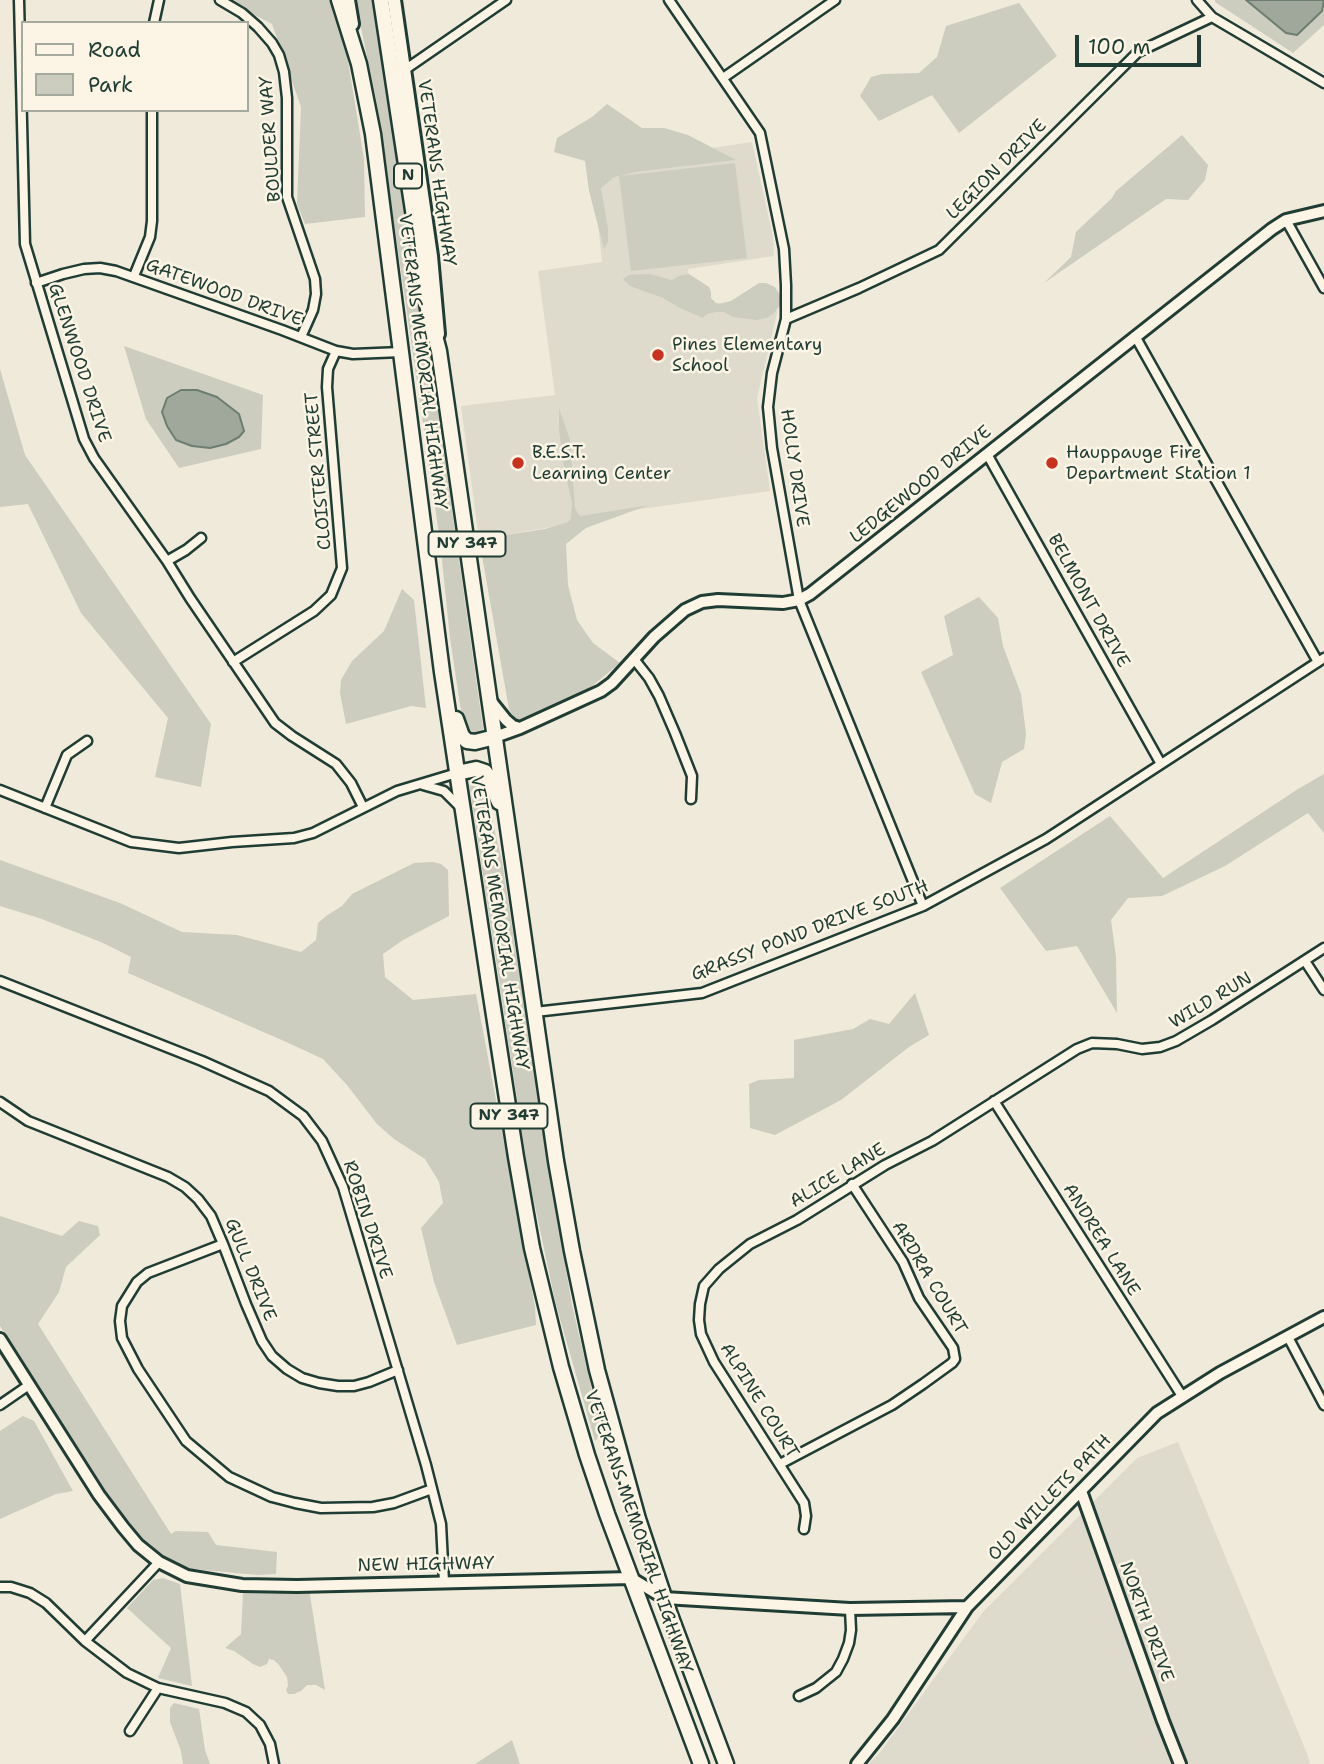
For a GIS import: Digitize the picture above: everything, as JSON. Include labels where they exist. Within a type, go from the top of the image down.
[{"type":"highway","name":"VETERANS MEMORIAL HIGHWAY","points":[[339,0],[359,64],[380,180],[442,672],[532,1248],[550,1327],[594,1475],[701,1764]]},
{"type":"highway","name":"N","points":[[381,0],[428,309],[439,351]]},
{"type":"highway","name":"VETERANS MEMORIAL HIGHWAY","points":[[439,351],[564,1211],[590,1342],[621,1460],[664,1598],[726,1764]]},
{"type":"highway","points":[[442,672],[464,739],[475,743],[495,737]]},
{"type":"highway","points":[[457,773],[475,769],[485,772],[508,826]]},
{"type":"main road","points":[[348,0],[359,64]]},
{"type":"main road","name":"VETERANS HIGHWAY","points":[[394,0],[431,256],[439,351]]},
{"type":"street","name":"GLENWOOD DRIVE","points":[[19,0],[21,112]]},
{"type":"street","points":[[154,21],[159,0]]},
{"type":"street","name":"BOULDER WAY","points":[[220,0],[242,13],[258,27],[279,55],[284,72],[288,197],[315,279],[316,294],[313,310],[301,337]]},
{"type":"street","points":[[404,71],[506,0]]},
{"type":"street","name":"HOLLY DRIVE","points":[[669,0],[760,133],[784,249],[786,285],[786,319],[772,373],[768,407],[799,600],[923,906]]},
{"type":"street","points":[[723,78],[835,0]]},
{"type":"street","points":[[1197,0],[1212,17],[1324,83]]},
{"type":"street","name":"LEGION DRIVE","points":[[786,319],[939,250],[1138,52],[1212,17]]},
{"type":"street","name":"GLENWOOD DRIVE","points":[[21,112],[25,244],[84,439],[94,458],[167,561],[275,723],[336,764],[351,783],[363,807]]},
{"type":"street","points":[[134,276],[150,237],[152,221],[152,112]]},
{"type":"street","name":"LEDGEWOOD DRIVE","points":[[495,737],[520,729],[601,691],[612,683],[667,624],[685,610],[702,602],[718,600],[783,603],[799,600],[824,585],[1272,229],[1286,220],[1324,211]]},
{"type":"street","points":[[1286,220],[1324,288]]},
{"type":"street","name":"GATEWOOD DRIVE","points":[[36,284],[84,269],[108,269],[134,276],[336,351],[353,354],[401,352]]},
{"type":"street","points":[[1135,336],[1321,660]]},
{"type":"street","name":"CLOISTER STREET","points":[[233,662],[314,611],[331,595],[342,568],[327,387],[328,369],[336,351]]},
{"type":"street","name":"BELMONT DRIVE","points":[[988,454],[1161,764]]},
{"type":"street","points":[[167,561],[201,538]]},
{"type":"street","points":[[634,659],[659,696],[675,733],[692,776],[691,799]]},
{"type":"street","name":"GRASSY POND DRIVE SOUTH","points":[[535,1012],[702,993],[923,906],[1046,839],[1321,660]]},
{"type":"street","points":[[489,699],[506,720],[520,729]]},
{"type":"street","points":[[45,808],[67,755],[87,741]]},
{"type":"street","points":[[0,790],[131,842],[179,848],[295,838],[313,834],[397,791],[457,773]]},
{"type":"street","points":[[420,784],[444,791],[462,810]]},
{"type":"street","name":"WILD RUN","points":[[994,1101],[1084,1046],[1117,1044],[1142,1049],[1160,1047],[1176,1041],[1324,948]]},
{"type":"street","points":[[1305,961],[1324,990]]},
{"type":"street","name":"ROBIN DRIVE","points":[[0,981],[269,1091],[303,1116],[322,1141],[343,1187],[432,1489],[441,1524],[444,1582]]},
{"type":"street","name":"GULL DRIVE","points":[[0,1101],[28,1121],[185,1186],[211,1216],[262,1341],[272,1356],[287,1368],[302,1378],[338,1386],[369,1382],[398,1370]]},
{"type":"street","name":"ALICE LANE","points":[[704,1286],[719,1269],[750,1244],[797,1220],[885,1165],[932,1141],[994,1101]]},
{"type":"street","name":"ANDREA LANE","points":[[994,1101],[1182,1396]]},
{"type":"street","name":"ARDRA COURT","points":[[780,1464],[892,1405],[955,1359],[953,1348],[919,1298],[903,1262],[852,1184]]},
{"type":"street","points":[[223,1244],[148,1273],[137,1282],[122,1306],[122,1338],[138,1368],[186,1441],[229,1476],[272,1497],[295,1503],[331,1508],[373,1507],[394,1503],[432,1489]]},
{"type":"street","name":"ALPINE COURT","points":[[704,1286],[699,1320],[706,1348],[804,1503],[804,1529]]},
{"type":"street","name":"OLD WILLETS PATH","points":[[858,1764],[893,1719],[967,1607],[1157,1413],[1220,1373],[1324,1317]]},
{"type":"street","points":[[1288,1337],[1324,1405]]},
{"type":"street","name":"NEW HIGHWAY","points":[[0,1339],[99,1495],[138,1545],[159,1562],[187,1576],[242,1585],[297,1586],[631,1578]]},
{"type":"street","points":[[0,1405],[29,1385]]},
{"type":"street","name":"NORTH DRIVE","points":[[1081,1491],[1180,1764]]},
{"type":"street","points":[[85,1641],[159,1562]]},
{"type":"street","points":[[631,1578],[664,1598],[850,1609],[967,1607]]},
{"type":"street","points":[[0,1587],[11,1587],[30,1593],[46,1603],[85,1641],[127,1672],[158,1688],[225,1703],[246,1712],[260,1725],[270,1744],[274,1764]]},
{"type":"street","points":[[799,1696],[836,1672],[849,1643],[850,1609]]},
{"type":"street","points":[[130,1731],[158,1688]]},
{"type":"shaded area","points":[[1246,0],[1324,1],[1322,11],[1297,35],[1286,33]]},
{"type":"shaded area","name":"Pines Elementary School","points":[[752,142],[773,237],[774,256],[688,269],[692,307],[776,295],[777,313],[757,398],[770,491],[576,518],[576,523],[479,539],[461,406],[555,395],[538,271],[602,262],[592,166]]},
{"type":"shaded area","points":[[181,390],[197,390],[217,397],[239,414],[244,431],[226,444],[210,448],[192,446],[176,440],[162,412],[167,398]]},
{"type":"shaded area","points":[[1178,1442],[1310,1764],[868,1764],[878,1755],[983,1612],[1137,1458]]},
{"type":"green space","points":[[226,0],[331,0],[347,55],[364,159],[365,217],[305,224],[297,204],[301,107],[272,24]]},
{"type":"green space","points":[[354,0],[375,0],[483,728],[477,739],[464,731],[450,638],[440,541],[376,99]]},
{"type":"green space","points":[[1215,0],[1246,0],[1286,33],[1324,0],[1324,25],[1293,53]]},
{"type":"green space","points":[[1019,3],[1057,56],[959,133],[932,95],[879,121],[860,96],[871,77],[919,73],[937,57],[946,26]]},
{"type":"green space","points":[[607,104],[642,128],[664,128],[688,135],[736,160],[620,176],[735,163],[747,258],[631,271],[619,176],[601,188],[608,229],[608,242],[604,249],[589,191],[585,161],[554,152],[557,138],[592,117]]},
{"type":"green space","points":[[1182,135],[1208,165],[1205,180],[1188,200],[1166,199],[1044,283],[1071,257],[1076,232],[1116,191]]},
{"type":"green space","points":[[649,274],[672,280],[689,274],[709,287],[711,298],[720,304],[731,301],[759,283],[766,283],[775,287],[781,297],[781,304],[767,318],[756,320],[733,317],[724,312],[707,314],[703,318],[663,298],[630,286],[623,279],[629,275]]},
{"type":"green space","points":[[124,346],[263,395],[261,449],[179,468],[146,419]]},
{"type":"green space","points":[[0,369],[25,455],[211,724],[201,787],[155,777],[168,718],[81,613],[28,504],[0,507]]},
{"type":"green space","points":[[559,408],[570,440],[575,508],[578,514],[581,516],[649,505],[586,528],[566,544],[568,585],[577,620],[593,643],[620,663],[580,696],[516,721],[509,709],[479,539],[545,529],[571,519],[572,503],[564,468]]},
{"type":"green space","points":[[402,589],[414,600],[426,708],[411,706],[346,724],[340,693],[341,680],[352,661],[384,631]]},
{"type":"green space","points":[[979,597],[998,618],[1003,646],[1021,694],[1026,734],[1024,749],[1002,762],[991,803],[975,794],[921,672],[953,655],[944,616]]},
{"type":"green space","points":[[477,771],[488,787],[491,815],[502,861],[572,1305],[602,1433],[595,1441],[556,1305],[529,1178],[469,783],[470,774]]},
{"type":"green space","points":[[1324,774],[1324,833],[1308,813],[1225,866],[1162,896],[1128,898],[1111,920],[1116,957],[1117,1013],[1077,946],[1046,951],[1000,888],[1110,816],[1163,878]]},
{"type":"green space","points":[[0,860],[120,903],[182,932],[237,935],[301,952],[316,940],[318,923],[342,906],[352,894],[414,863],[433,862],[448,870],[449,916],[403,940],[383,954],[385,977],[413,1000],[476,994],[535,1307],[536,1325],[457,1345],[434,1282],[421,1228],[443,1203],[439,1182],[425,1159],[394,1139],[377,1124],[323,1059],[128,973],[131,957],[101,942],[0,906]]},
{"type":"green space","points":[[915,993],[929,1035],[909,1047],[841,1100],[775,1135],[750,1128],[749,1084],[759,1080],[794,1078],[794,1040],[853,1029],[870,1019],[889,1024]]},
{"type":"green space","points":[[0,1216],[62,1236],[79,1221],[98,1226],[100,1235],[66,1267],[59,1292],[38,1324],[171,1534],[176,1531],[208,1532],[216,1545],[277,1552],[276,1574],[192,1569],[172,1563],[140,1540],[110,1498],[0,1326]]},
{"type":"green space","points":[[23,1416],[34,1421],[73,1491],[56,1494],[0,1519],[0,1431]]},
{"type":"green space","points":[[163,1578],[180,1584],[192,1686],[158,1678],[171,1648],[127,1608],[153,1580]]},
{"type":"green space","points":[[309,1589],[325,1690],[316,1685],[307,1685],[301,1691],[288,1694],[287,1677],[274,1660],[269,1659],[267,1664],[260,1667],[225,1648],[241,1634],[243,1593]]},
{"type":"green space","points":[[174,1703],[199,1709],[205,1750],[210,1764],[183,1764],[170,1722],[170,1708]]},
{"type":"green space","points":[[512,1740],[520,1764],[475,1764]]},
{"type":"place","name":"Pines Elementary School","points":[[658,355]]},
{"type":"place","name":"B.E.S.T. Learning Center","points":[[518,463]]},
{"type":"place","name":"Hauppauge Fire Department Station 1","points":[[1052,463]]}]
